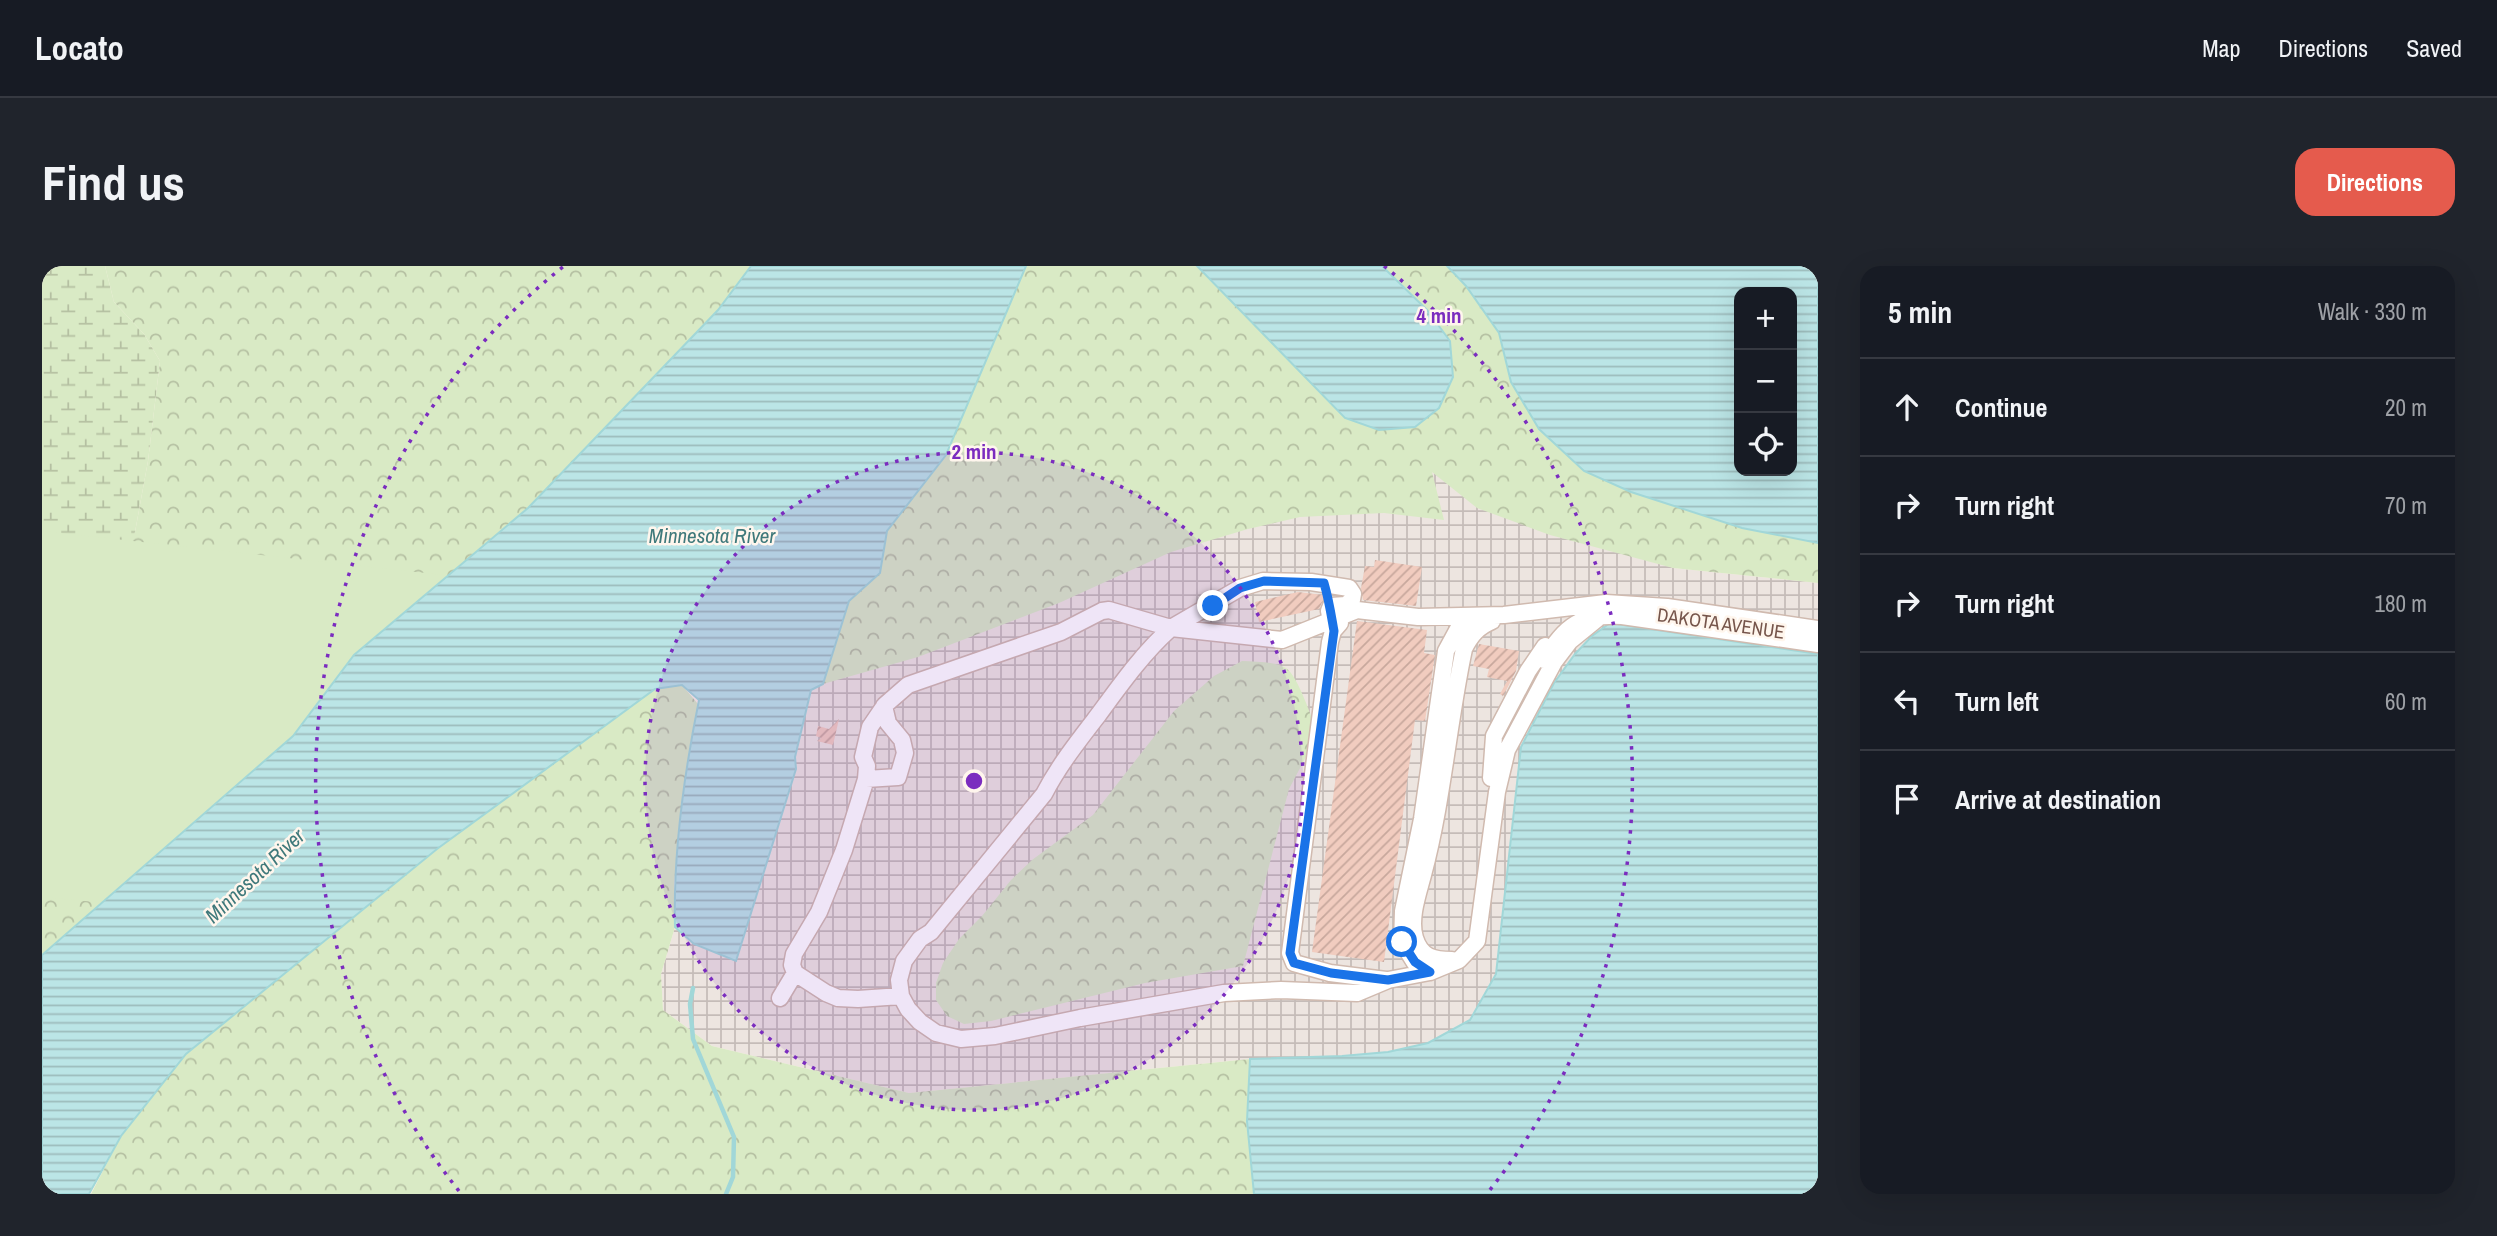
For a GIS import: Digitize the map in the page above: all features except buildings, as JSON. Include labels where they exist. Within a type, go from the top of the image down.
[{"type":"lane","points":[[1332,619],[1352,600],[1353,594],[1349,587],[1324,583],[1264,581],[1240,588],[1171,628],[1154,643],[1056,771],[1044,794],[904,961],[899,980],[901,996],[920,1022],[936,1033],[961,1040],[1224,993],[1281,990],[1357,993],[1388,980],[1430,972],[1460,960],[1477,941],[1497,792],[1507,750],[1554,662],[1570,641],[1602,615]]},
{"type":"lane","points":[[1324,583],[1332,619],[1290,953],[1294,963],[1310,969],[1388,980]]},
{"type":"lane","points":[[1430,972],[1415,962],[1402,942],[1403,911],[1424,806],[1446,651],[1459,627],[1471,620],[1606,603],[1642,604],[1818,629]]},
{"type":"lane","name":"DAKOTA AVENUE","points":[[1491,778],[1494,736],[1528,671],[1553,633],[1571,618],[1587,611],[1623,609],[1818,637]]},
{"type":"lane","points":[[901,996],[838,998],[825,993],[795,973],[792,965],[794,954],[819,912],[834,878],[866,779],[867,766],[863,757],[870,727],[884,706],[908,685],[1061,632],[1109,610],[1171,628],[1206,634],[1282,640],[1357,610],[1419,617],[1504,615]]},
{"type":"lane","points":[[1460,960],[1433,960],[1422,952],[1414,936],[1414,910],[1444,776],[1464,649],[1481,626],[1504,615]]},
{"type":"lane","points":[[1484,897],[1484,824],[1491,778],[1501,739],[1558,638],[1573,624],[1602,615],[1622,616],[1818,644]]},
{"type":"lane","points":[[866,779],[898,777],[905,753],[902,740],[888,723],[884,706]]},
{"type":"lane","points":[[780,998],[795,973]]},
{"type":"shaded area","points":[[1026,266],[1197,266],[1345,418],[1673,568],[1818,583],[1818,654],[1610,623],[1575,654],[1554,683],[1521,747],[1496,975],[1470,1020],[1428,1043],[1388,1052],[1250,1059],[909,1093],[712,1046],[663,1010],[661,974],[675,927],[694,944],[736,960],[796,770],[795,757],[811,690],[880,573],[887,531],[946,455]]},
{"type":"green space","points":[[42,266],[105,266],[114,302],[144,334],[160,361],[148,461],[135,532],[108,604],[42,670]]},
{"type":"green space","points":[[105,266],[751,266],[718,310],[528,508],[430,593],[293,736],[42,955],[42,670],[135,532],[148,461],[160,361],[144,334],[114,302]]},
{"type":"green space","points":[[1026,266],[1197,266],[1345,418],[1427,310],[1382,266],[1447,266],[1466,286],[1499,333],[1511,382],[1631,492],[1742,528],[1818,543],[1818,583],[1673,568],[1550,535],[1477,508],[1432,472],[1444,520],[1384,513],[1300,517],[1248,529],[1171,552],[1059,603],[918,657],[823,684],[849,600],[880,573],[887,531],[946,455]]},
{"type":"green space","points":[[42,531],[582,590],[214,913],[42,897]]},
{"type":"green space","points":[[1242,661],[1270,663],[1286,668],[1300,688],[1318,734],[1289,789],[1243,966],[1145,983],[991,1021],[964,1024],[947,1016],[936,1000],[936,983],[943,963],[959,939],[1032,860],[1093,815],[1174,711],[1214,676]]},
{"type":"green space","points":[[682,685],[698,704],[690,745],[674,884],[675,927],[661,974],[663,1010],[712,1046],[909,1093],[1250,1059],[1247,1121],[1254,1194],[91,1194],[121,1136],[186,1054],[437,849],[655,689]]},
{"type":"water","name":"Minnesota River","points":[[751,266],[1026,266],[946,455],[887,531],[880,573],[849,601],[823,684],[811,690],[795,757],[796,769],[736,961],[694,944],[675,927],[681,813],[699,700],[682,685],[655,689],[437,849],[186,1054],[121,1136],[89,1194],[42,1194],[42,955],[293,736],[354,655],[528,508],[718,310]]},
{"type":"water","points":[[1197,266],[1382,266],[1427,310],[1450,341],[1453,377],[1439,408],[1415,427],[1379,430],[1345,418]]},
{"type":"water","points":[[1447,266],[1818,266],[1818,543],[1742,528],[1631,492],[1584,471],[1539,429],[1511,382],[1499,333],[1466,286]]},
{"type":"water","points":[[1610,623],[1818,654],[1818,1194],[1254,1194],[1247,1121],[1250,1059],[1388,1052],[1428,1043],[1470,1020],[1496,974],[1521,747],[1554,683],[1575,654],[1592,636]]},
{"type":"waterway","points":[[693,988],[690,1004],[693,1039],[734,1137],[733,1177],[726,1194]]},
{"type":"route","points":[[1213,606],[1240,588],[1264,581],[1324,583],[1331,606],[1329,611],[1334,631],[1330,642],[1290,953],[1294,963],[1331,973],[1388,980],[1430,972],[1415,962],[1402,942]]}]
